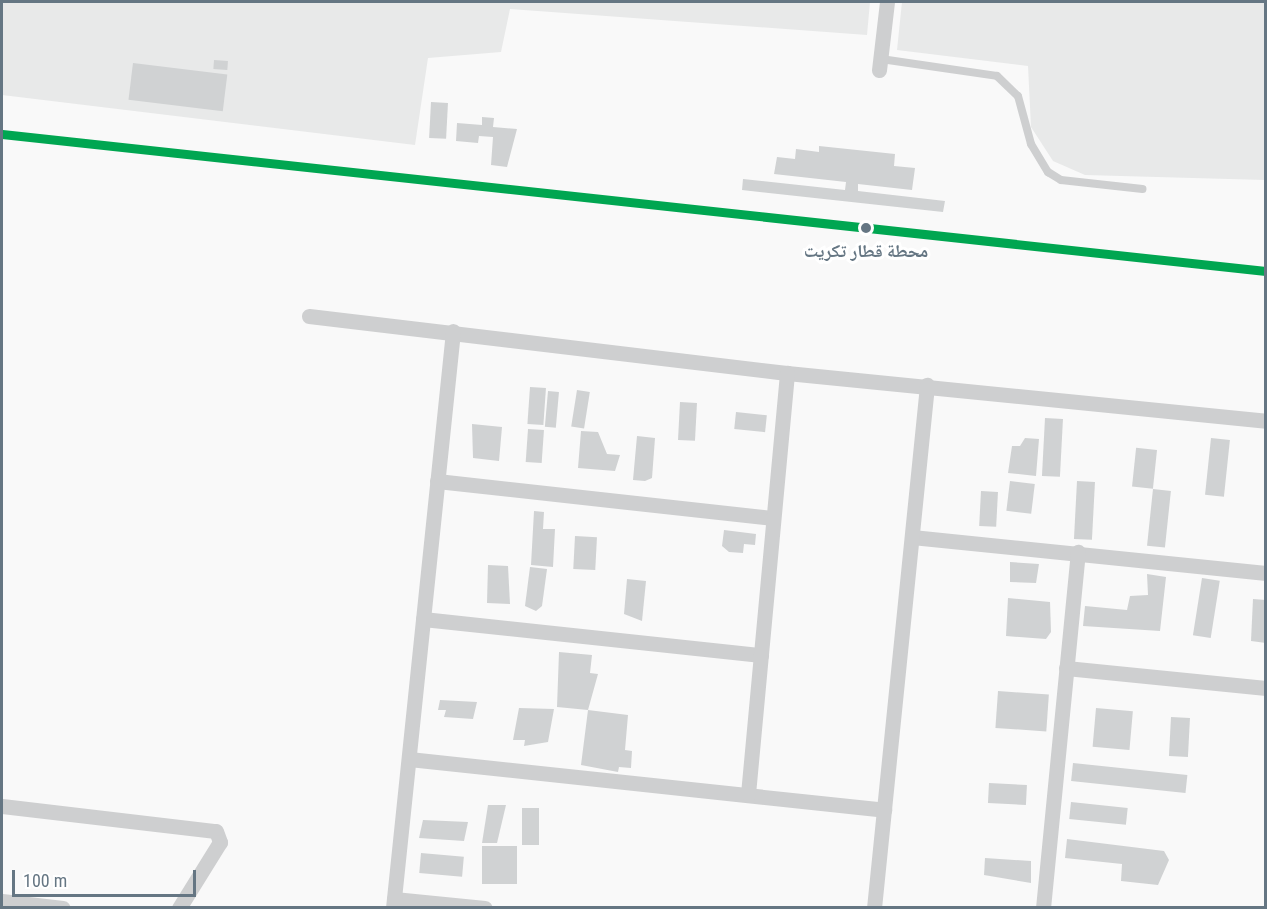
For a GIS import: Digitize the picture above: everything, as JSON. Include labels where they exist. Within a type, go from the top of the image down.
[{"type":"street","points":[[880,65],[887,2]]},
{"type":"street","points":[[309,316],[787,373],[927,385],[1266,421]]},
{"type":"street","points":[[453,332],[393,903],[485,908]]},
{"type":"street","points":[[748,794],[787,373]]},
{"type":"street","points":[[874,908],[927,385]]},
{"type":"street","points":[[437,481],[773,518]]},
{"type":"street","points":[[912,537],[1266,573]]},
{"type":"street","points":[[1043,908],[1077,552]]},
{"type":"street","points":[[423,619],[760,655]]},
{"type":"street","points":[[1066,668],[1266,688]]},
{"type":"street","points":[[409,759],[884,810]]},
{"type":"street","points":[[2,806],[216,831],[220,842],[179,908]]},
{"type":"street","points":[[2,901],[63,908]]},
{"type":"lane","points":[[880,65],[997,76],[1018,96],[1031,144],[1048,172],[1061,180],[1143,189]]},
{"type":"shaded area","points":[[2,2],[870,2],[867,35],[510,9],[501,52],[428,58],[415,145],[2,95]]},
{"type":"shaded area","points":[[902,2],[1265,2],[1265,180],[1085,175],[1053,161],[1031,127],[1028,66],[897,50]]},
{"type":"building","points":[[214,60],[228,61],[227,70],[213,69]]},
{"type":"building","points":[[133,63],[227,75],[223,111],[128,100]]},
{"type":"building","points":[[431,102],[448,103],[446,139],[429,138]]},
{"type":"building","points":[[482,117],[494,118],[493,127],[517,129],[507,167],[491,165],[493,137],[479,136],[478,143],[456,141],[457,123],[482,125]]},
{"type":"building","points":[[819,146],[895,154],[894,166],[915,168],[912,190],[858,184],[858,191],[945,201],[943,212],[742,190],[743,179],[845,190],[846,182],[774,174],[777,157],[795,159],[796,149],[819,152]]},
{"type":"building","points":[[530,387],[546,388],[543,425],[527,424]]},
{"type":"building","points":[[577,390],[590,392],[584,429],[571,427]]},
{"type":"building","points":[[548,391],[559,392],[556,428],[545,427]]},
{"type":"building","points":[[680,402],[697,403],[695,441],[678,440]]},
{"type":"building","points":[[736,412],[767,415],[765,432],[734,429]]},
{"type":"building","points":[[1045,418],[1063,419],[1060,477],[1042,476]]},
{"type":"building","points":[[472,424],[502,427],[499,461],[473,458]]},
{"type":"building","points":[[528,429],[544,430],[542,463],[526,462]]},
{"type":"building","points":[[581,431],[598,432],[607,454],[620,455],[615,471],[578,468]]},
{"type":"building","points":[[637,436],[655,438],[652,478],[645,481],[633,480]]},
{"type":"building","points":[[1025,438],[1039,439],[1036,476],[1008,473],[1012,446],[1020,446]]},
{"type":"building","points":[[1211,438],[1230,440],[1224,497],[1205,495]]},
{"type":"building","points":[[1136,448],[1157,450],[1153,489],[1132,487]]},
{"type":"building","points":[[1010,481],[1035,484],[1031,514],[1006,511]]},
{"type":"building","points":[[1077,481],[1095,482],[1092,540],[1074,539]]},
{"type":"building","points":[[1153,489],[1171,491],[1165,548],[1147,546]]},
{"type":"building","points":[[981,491],[998,492],[996,527],[979,526]]},
{"type":"building","points":[[534,511],[544,512],[543,529],[555,529],[553,567],[531,565]]},
{"type":"building","points":[[724,530],[756,534],[755,545],[744,544],[743,553],[729,552],[722,546]]},
{"type":"building","points":[[575,536],[597,537],[595,570],[573,569]]},
{"type":"building","points":[[1010,562],[1039,564],[1036,583],[1010,582]]},
{"type":"building","points":[[488,565],[508,566],[510,604],[487,603]]},
{"type":"building","points":[[530,567],[547,569],[542,606],[536,611],[525,606]]},
{"type":"building","points":[[1147,574],[1166,577],[1160,631],[1083,626],[1085,606],[1127,610],[1130,596],[1148,595]]},
{"type":"building","points":[[1202,578],[1220,581],[1211,638],[1193,635]]},
{"type":"building","points":[[627,579],[646,581],[642,621],[624,614]]},
{"type":"building","points":[[1008,598],[1050,602],[1051,632],[1046,639],[1006,636]]},
{"type":"building","points":[[1253,599],[1266,600],[1266,643],[1251,641]]},
{"type":"building","points":[[559,652],[592,655],[590,673],[598,674],[588,710],[557,707]]},
{"type":"building","points":[[998,691],[1049,695],[1046,731],[995,728]]},
{"type":"building","points":[[440,700],[477,702],[473,719],[444,717],[446,710],[438,710]]},
{"type":"building","points":[[519,708],[554,709],[548,742],[524,746],[525,740],[513,740]]},
{"type":"building","points":[[1096,708],[1133,711],[1129,750],[1093,747]]},
{"type":"building","points":[[588,710],[628,715],[625,750],[632,751],[631,768],[619,767],[618,772],[581,765]]},
{"type":"building","points":[[1171,717],[1190,718],[1188,757],[1169,756]]},
{"type":"building","points":[[1073,763],[1187,775],[1185,793],[1071,781]]},
{"type":"building","points":[[989,783],[1027,785],[1026,805],[988,803]]},
{"type":"building","points":[[1071,802],[1128,808],[1126,825],[1069,819]]},
{"type":"building","points":[[488,805],[506,805],[497,843],[482,843]]},
{"type":"building","points":[[522,808],[539,808],[539,845],[522,845]]},
{"type":"building","points":[[423,820],[468,822],[464,841],[419,838]]},
{"type":"building","points":[[1067,839],[1164,851],[1169,860],[1158,885],[1121,881],[1122,864],[1065,858]]},
{"type":"building","points":[[482,846],[517,846],[517,884],[482,884]]},
{"type":"building","points":[[421,853],[464,857],[462,877],[419,873]]},
{"type":"building","points":[[985,858],[1031,861],[1031,883],[984,875]]},
{"type":"transit line","points":[[2,134],[1266,271]]},
{"type":"place","name":"محطة قطار تكريت","points":[[866,228]]}]
